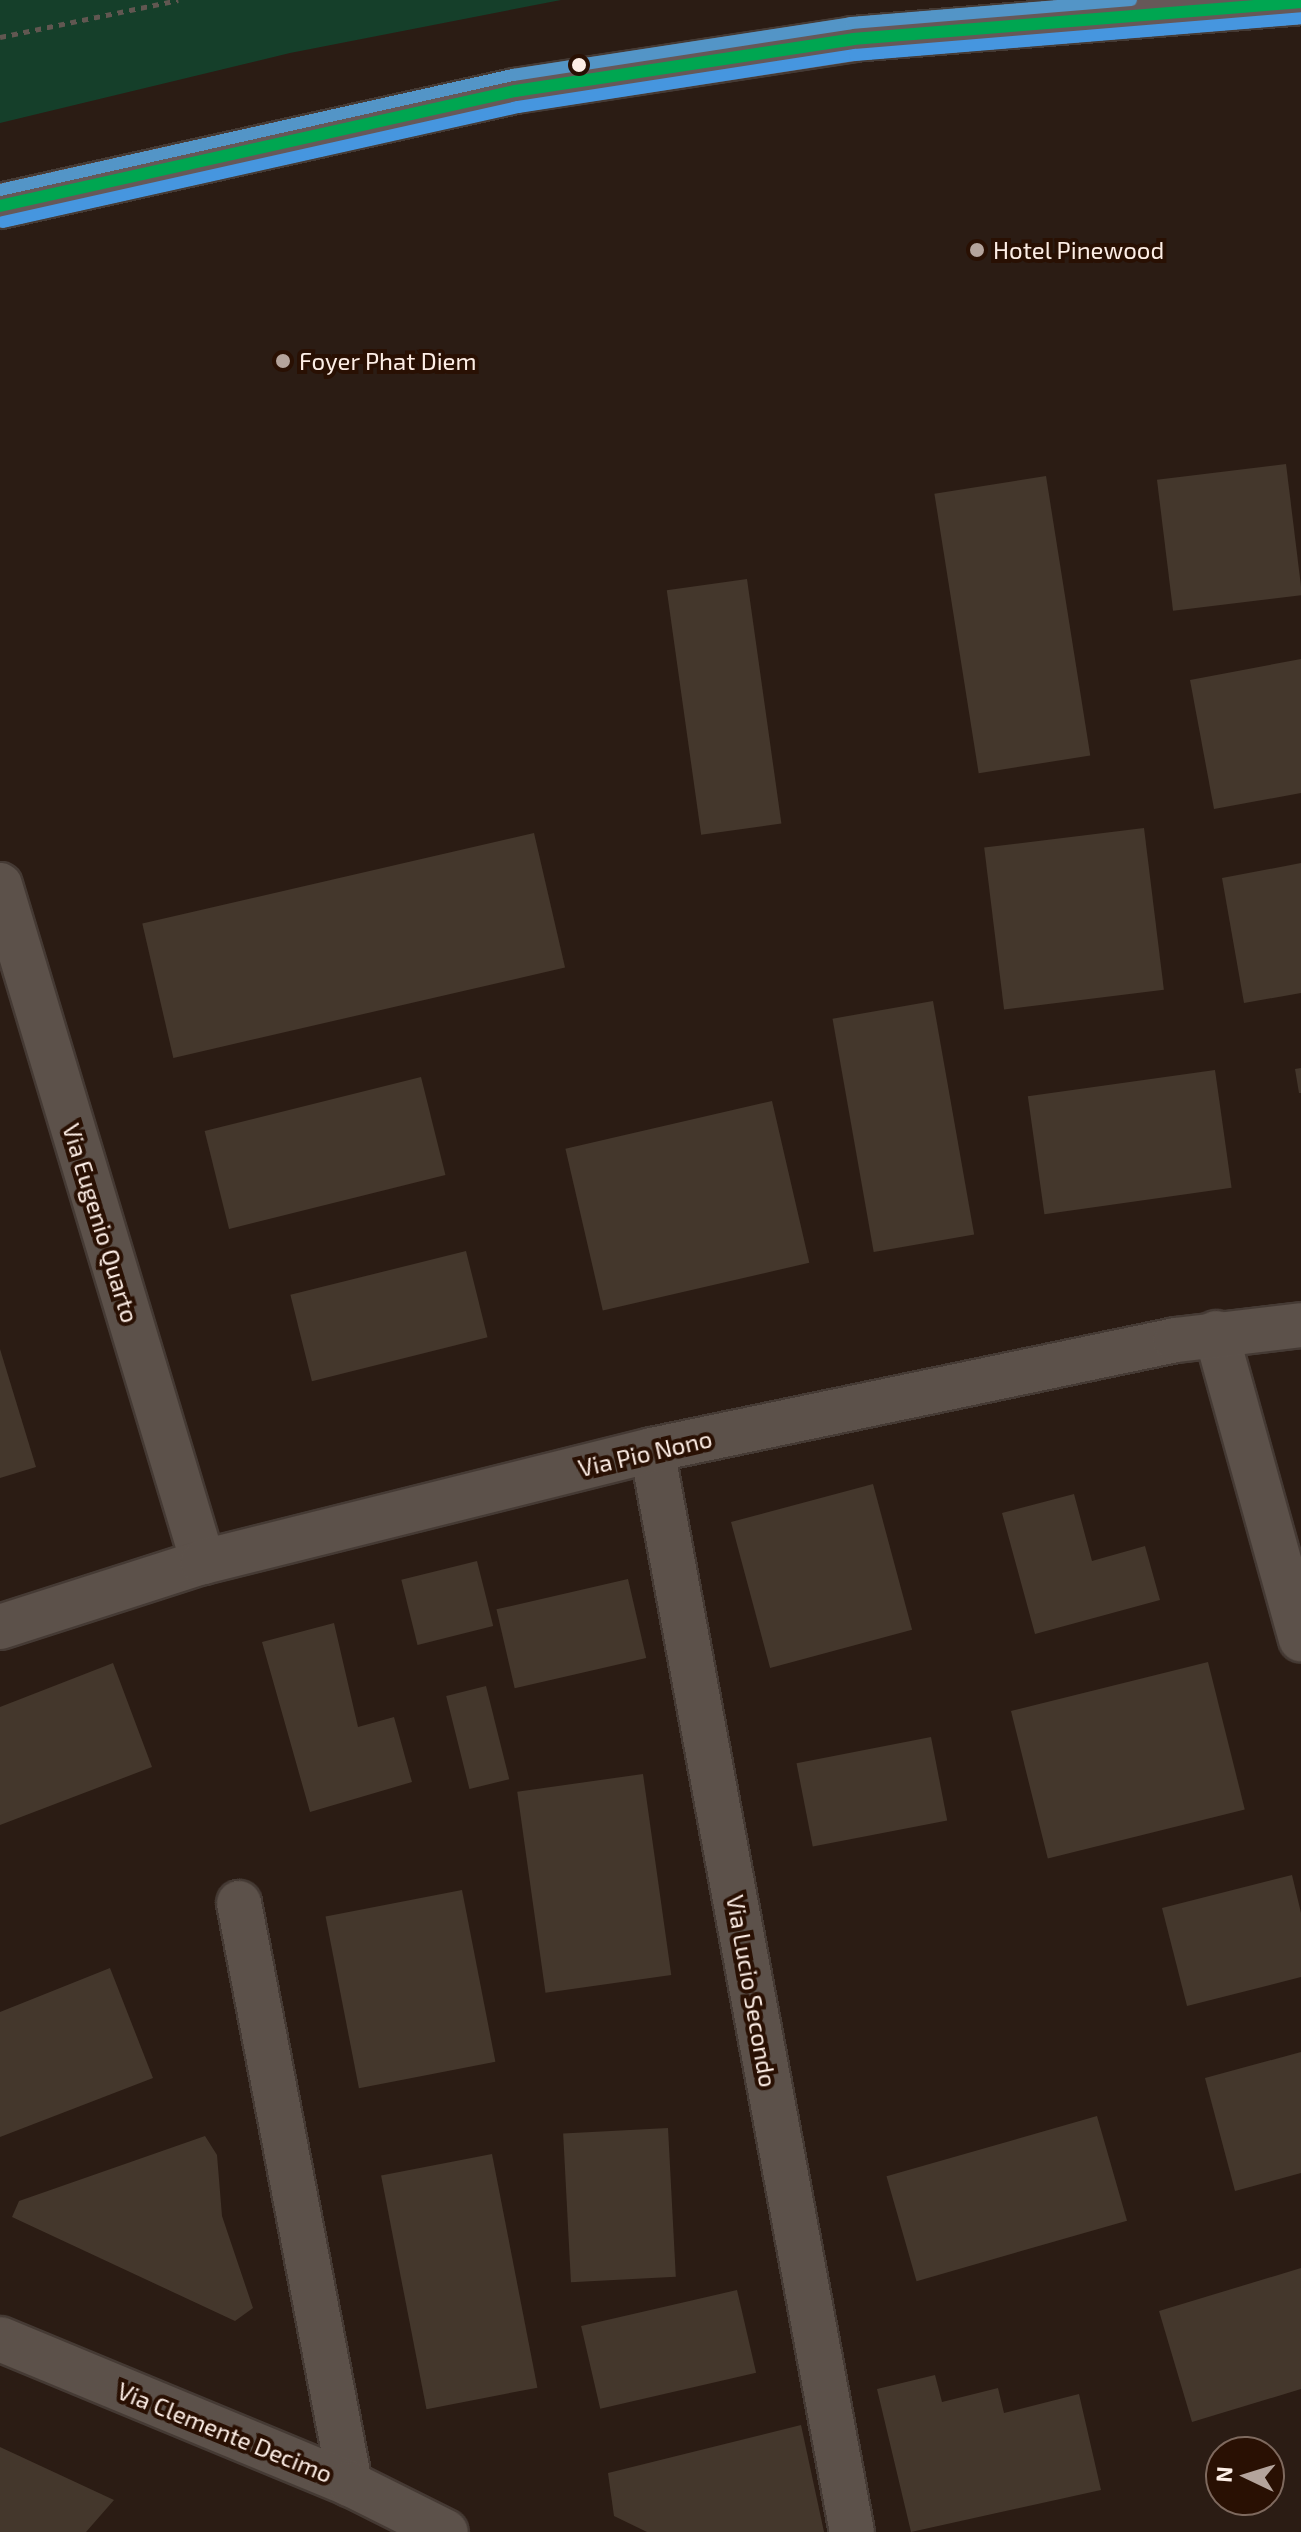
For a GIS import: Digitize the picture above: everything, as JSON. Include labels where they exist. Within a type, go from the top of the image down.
[{"type":"main road","points":[[0,206],[515,91],[853,39],[1301,2]]},
{"type":"street","name":"Via Eugenio Quarto","points":[[0,885],[203,1562]]},
{"type":"street","name":"Via Pio Nono","points":[[0,1627],[203,1562],[652,1450],[1216,1333],[1301,1325]]},
{"type":"street","points":[[1216,1333],[1301,1639]]},
{"type":"street","name":"Via Lucio Secondo","points":[[652,1450],[852,2532]]},
{"type":"street","points":[[239,1903],[350,2484]]},
{"type":"street","name":"Via Clemente Decimo","points":[[0,2339],[350,2484],[446,2532]]},
{"type":"path","points":[[0,37],[178,0]]},
{"type":"green space","points":[[0,0],[561,0],[290,53],[0,123]]},
{"type":"building","points":[[1286,464],[1301,595],[1173,611],[1157,480]]},
{"type":"building","points":[[1046,476],[1090,756],[979,773],[934,494]]},
{"type":"building","points":[[747,579],[781,824],[701,835],[667,590]]},
{"type":"building","points":[[1301,659],[1301,793],[1214,809],[1190,680]]},
{"type":"building","points":[[1144,828],[1164,990],[1004,1009],[984,848]]},
{"type":"building","points":[[534,833],[565,967],[173,1058],[142,923]]},
{"type":"building","points":[[1301,863],[1301,993],[1244,1003],[1222,878]]},
{"type":"building","points":[[933,1001],[974,1234],[874,1252],[833,1019]]},
{"type":"building","points":[[1301,1068],[1301,1093],[1299,1093],[1295,1069]]},
{"type":"building","points":[[1215,1070],[1232,1188],[1044,1214],[1028,1096]]},
{"type":"building","points":[[421,1077],[445,1175],[229,1229],[205,1131]]},
{"type":"building","points":[[772,1101],[809,1263],[603,1310],[565,1149]]},
{"type":"building","points":[[466,1251],[488,1337],[312,1381],[290,1295]]},
{"type":"building","points":[[0,1349],[36,1467],[0,1478]]},
{"type":"building","points":[[873,1484],[912,1630],[770,1668],[731,1522]]},
{"type":"building","points":[[1074,1494],[1092,1561],[1145,1546],[1160,1600],[1035,1634],[1002,1513]]},
{"type":"building","points":[[477,1561],[493,1626],[418,1645],[401,1580]]},
{"type":"building","points":[[628,1579],[646,1658],[515,1688],[496,1609]]},
{"type":"building","points":[[334,1623],[358,1727],[394,1717],[412,1782],[310,1812],[262,1642]]},
{"type":"building","points":[[1208,1662],[1245,1809],[1048,1859],[1011,1711]]},
{"type":"building","points":[[113,1663],[152,1767],[0,1825],[0,1707]]},
{"type":"building","points":[[486,1686],[509,1779],[469,1789],[446,1696]]},
{"type":"building","points":[[931,1737],[947,1820],[813,1847],[797,1763]]},
{"type":"building","points":[[643,1774],[671,1975],[545,1993],[517,1792]]},
{"type":"building","points":[[1292,1875],[1301,1913],[1301,1977],[1187,2006],[1162,1908]]},
{"type":"building","points":[[462,1890],[495,2062],[359,2088],[326,1917]]},
{"type":"building","points":[[110,1968],[153,2078],[0,2137],[0,2012]]},
{"type":"building","points":[[1301,2052],[1301,2173],[1235,2191],[1205,2078]]},
{"type":"building","points":[[1097,2116],[1127,2221],[917,2281],[886,2176]]},
{"type":"building","points":[[668,2128],[676,2277],[571,2282],[563,2133]]},
{"type":"building","points":[[205,2136],[217,2155],[222,2216],[253,2308],[235,2321],[12,2217],[19,2201]]},
{"type":"building","points":[[492,2154],[537,2388],[426,2409],[381,2176]]},
{"type":"building","points":[[1301,2268],[1301,2389],[1192,2422],[1159,2311]]},
{"type":"building","points":[[737,2290],[756,2373],[600,2409],[581,2326]]},
{"type":"building","points":[[935,2375],[942,2402],[998,2388],[1004,2413],[1079,2394],[1101,2490],[911,2532],[877,2389]]},
{"type":"building","points":[[801,2425],[824,2532],[647,2532],[614,2516],[608,2473]]},
{"type":"building","points":[[0,2447],[114,2500],[86,2532],[0,2532]]},
{"type":"transit line","points":[[0,190],[513,75],[851,23],[1131,0]]},
{"type":"transit line","points":[[0,206],[515,91],[853,39],[1301,2]]},
{"type":"transit line","points":[[3,222],[518,107],[855,55],[1301,18]]},
{"type":"place","name":"Hotel Pinewood","points":[[977,250]]},
{"type":"place","name":"Foyer Phat Diem","points":[[283,361]]}]
